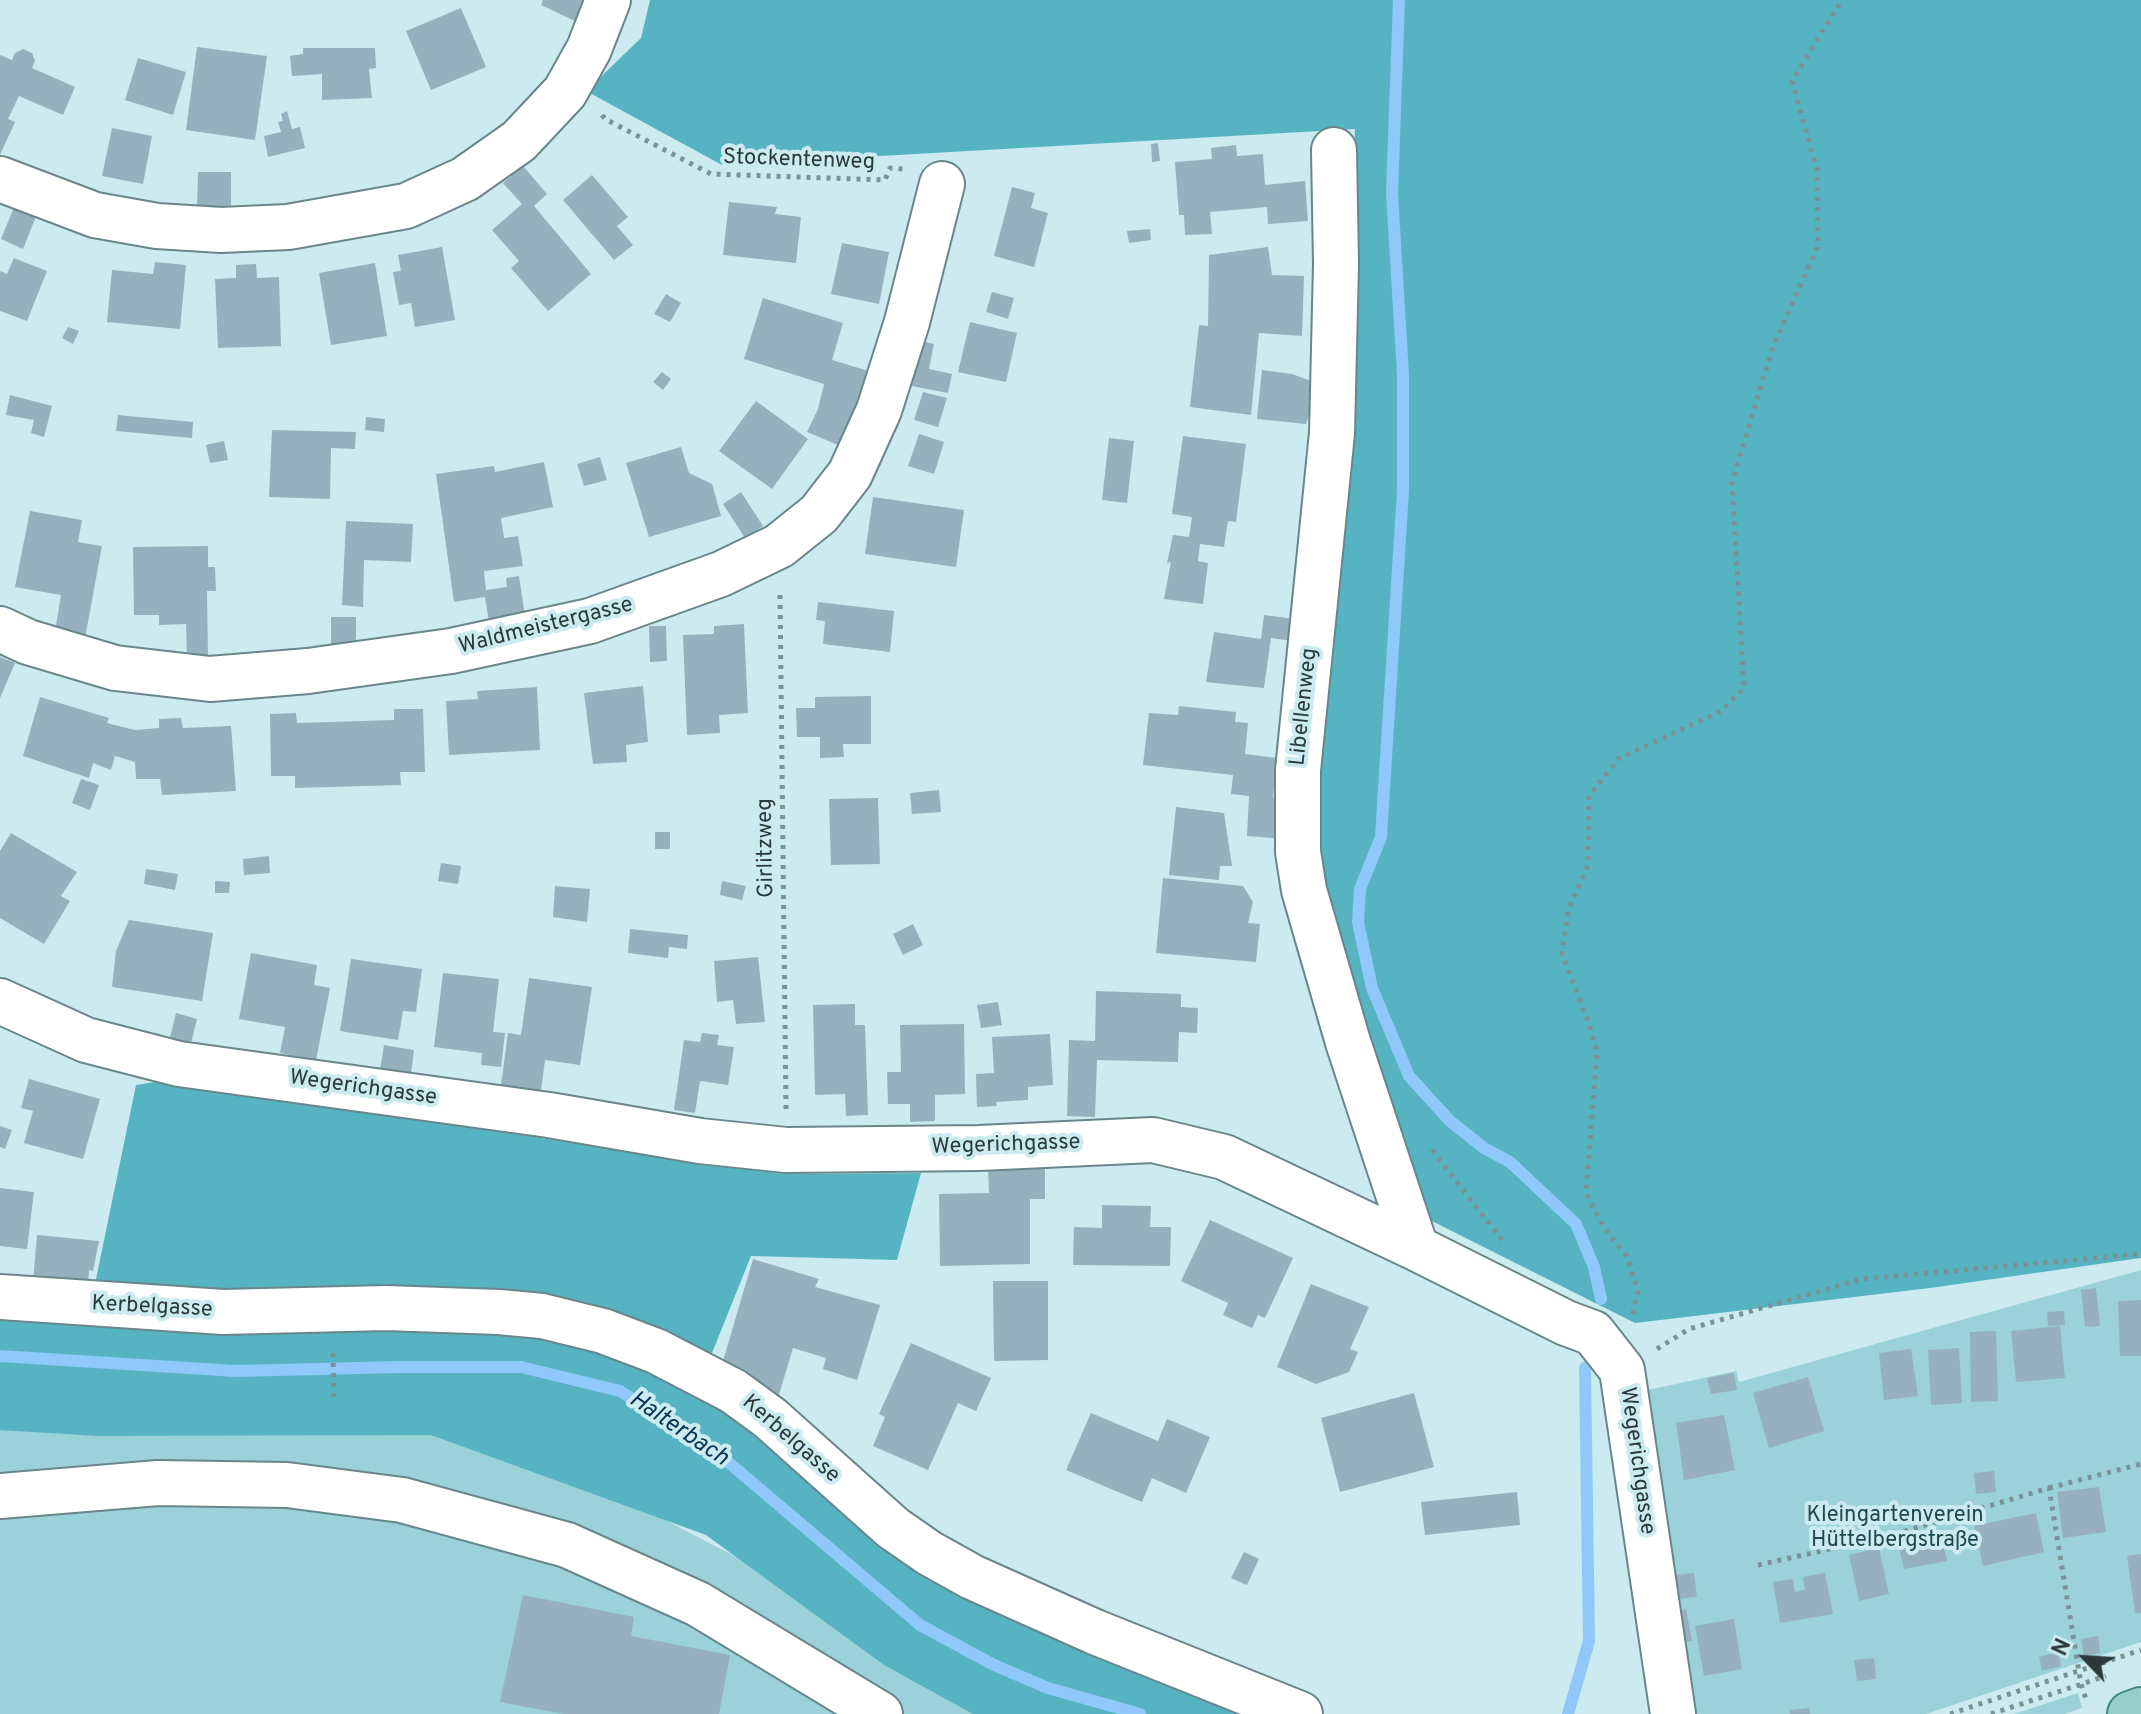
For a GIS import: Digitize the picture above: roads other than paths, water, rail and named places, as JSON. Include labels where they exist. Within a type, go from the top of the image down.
[{"type":"main road","points":[[2130,1714],[2141,1710]]},
{"type":"street","points":[[0,179],[95,215],[157,226],[221,230],[288,227],[406,206],[465,179],[519,141],[565,92],[589,49],[608,0]]},
{"type":"street","name":"Libellenweg","points":[[1334,150],[1336,264],[1332,433],[1298,770],[1298,852],[1304,890],[1348,1042],[1416,1248]]},
{"type":"street","name":"Waldmeistergasse","points":[[0,629],[28,642],[115,668],[210,679],[308,671],[451,651],[590,621],[721,574],[779,546],[819,514],[850,474],[879,410],[907,322],[928,177]]},
{"type":"street","name":"Wegerichgasse","points":[[0,1001],[86,1040],[179,1064],[549,1115],[700,1141],[786,1150],[979,1148],[1153,1140],[1224,1157],[1566,1323],[1593,1333],[1622,1370],[1673,1714]]},
{"type":"street","name":"Kerbelgasse","points":[[0,1297],[223,1312],[386,1308],[499,1312],[542,1316],[603,1331],[656,1351],[733,1391],[770,1418],[893,1528],[972,1577],[1095,1632],[1300,1714]]},
{"type":"street","points":[[0,1496],[158,1483],[287,1485],[402,1500],[567,1545],[684,1597],[880,1714]]},
{"type":"waterway","points":[[1399,0],[1392,193],[1403,375],[1403,490],[1381,837],[1360,889],[1358,922],[1372,988],[1409,1076],[1450,1121],[1484,1148],[1510,1162],[1576,1224],[1594,1267],[1601,1299]]},
{"type":"waterway","name":"Halterbach","points":[[0,1356],[236,1371],[521,1367],[620,1391],[721,1456],[920,1625],[994,1665],[1048,1688],[1140,1714]]},
{"type":"waterway","points":[[1568,1714],[1589,1641],[1585,1368]]},
{"type":"park label","name":"Kleingartenverein Hüttelbergstraße","points":[[1895,1530]]}]
